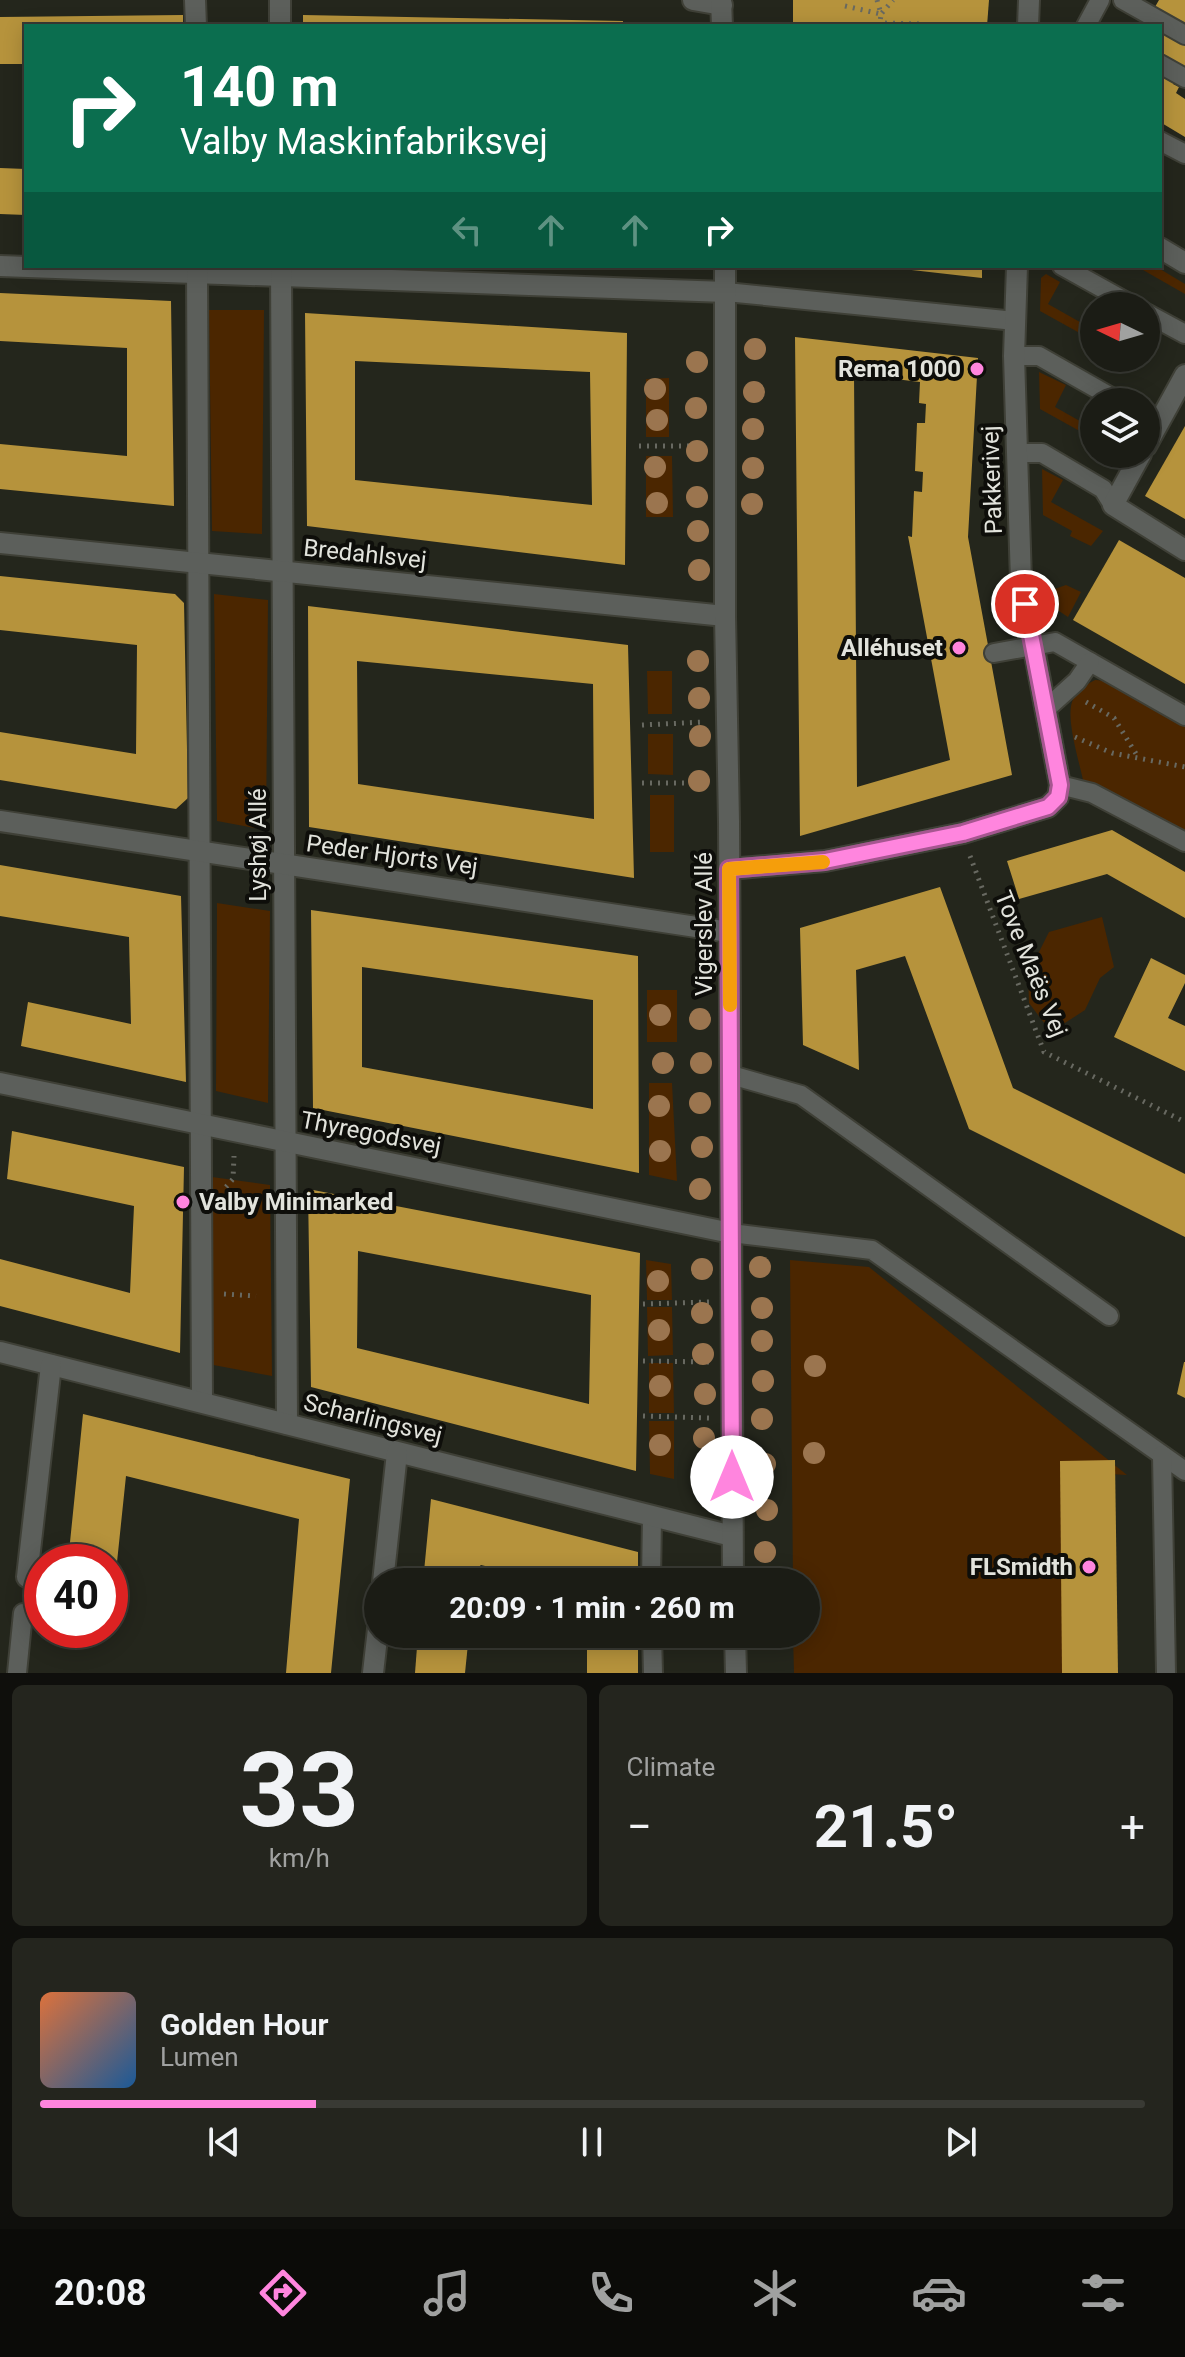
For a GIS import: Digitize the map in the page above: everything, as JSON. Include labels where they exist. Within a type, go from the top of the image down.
[{"type":"street","points":[[195,0],[196,24]]},
{"type":"street","points":[[280,0],[280,24]]},
{"type":"street","points":[[693,0],[722,2],[722,24]]},
{"type":"street","points":[[1028,24],[1029,0]]},
{"type":"street","points":[[1162,249],[1185,263]]},
{"type":"street","points":[[0,266],[24,266]]},
{"type":"street","points":[[131,268],[281,271],[726,292]]},
{"type":"street","name":"Vigerslev Allé","points":[[725,268],[733,1568]]},
{"type":"street","name":"Pakkerivej","points":[[1017,268],[1014,356],[1021,581],[1060,785]]},
{"type":"street","points":[[197,269],[202,1402]]},
{"type":"street","name":"Lyshøj Allé","points":[[281,271],[287,1424]]},
{"type":"street","points":[[1160,409],[1185,375]]},
{"type":"street","points":[[1133,468],[1113,505],[1185,550]]},
{"type":"street","name":"Bredahlsvej","points":[[0,543],[725,616]]},
{"type":"street","points":[[729,869],[825,861],[963,833],[1048,807],[1058,797],[1060,785]]},
{"type":"street","name":"Peder Hjorts Vej","points":[[0,821],[729,932]]},
{"type":"street","name":"Thyregodsvej","points":[[0,1083],[731,1233]]},
{"type":"street","name":"Scharlingsvej","points":[[0,1352],[732,1536]]},
{"type":"street","points":[[31,1544],[51,1365]]},
{"type":"street","points":[[385,1568],[397,1453]]},
{"type":"street","points":[[373,1673],[376,1648]]},
{"type":"street","points":[[735,1648],[736,1673]]},
{"type":"lane","points":[[1089,24],[1100,0]]},
{"type":"lane","points":[[1123,0],[1185,35]]},
{"type":"lane","points":[[1162,65],[1185,78]]},
{"type":"lane","points":[[1162,142],[1185,154]]},
{"type":"lane","points":[[1066,268],[1109,292]]},
{"type":"lane","points":[[726,292],[1015,321]]},
{"type":"lane","points":[[1160,321],[1185,334]]},
{"type":"lane","points":[[1014,356],[1039,356],[1095,388]]},
{"type":"lane","points":[[1017,453],[1042,453],[1103,489],[1113,505]]},
{"type":"lane","points":[[994,653],[1055,642],[1185,716]]},
{"type":"lane","points":[[1046,709],[1077,681],[1090,662]]},
{"type":"lane","points":[[1060,785],[1092,793],[1185,842]]},
{"type":"lane","points":[[731,1075],[801,1095],[1109,1316]]},
{"type":"lane","points":[[731,1233],[872,1250],[1185,1471]]},
{"type":"lane","points":[[1162,1455],[1166,1673]]},
{"type":"lane","points":[[651,1568],[652,1516]]},
{"type":"lane","points":[[17,1673],[24,1613]]},
{"type":"lane","points":[[652,1648],[653,1673]]},
{"type":"path","points":[[877,0],[880,24],[924,24]]},
{"type":"path","points":[[881,14],[893,0]]},
{"type":"path","points":[[845,6],[881,14]]},
{"type":"path","points":[[639,446],[725,446]]},
{"type":"path","points":[[1067,690],[1114,718],[1138,758]]},
{"type":"path","points":[[642,725],[727,721]]},
{"type":"path","points":[[1052,742],[1077,737],[1112,753],[1185,767]]},
{"type":"path","points":[[642,783],[728,784]]},
{"type":"path","name":"Tove Maës Vej","points":[[963,833],[1044,1052],[1185,1122]]},
{"type":"path","points":[[643,1304],[732,1302]]},
{"type":"path","points":[[643,1361],[732,1362]]},
{"type":"path","points":[[643,1416],[732,1418]]},
{"type":"shaded area","points":[[1140,268],[1158,268],[1185,284],[1185,294]]},
{"type":"shaded area","points":[[1046,274],[1060,282],[1048,304],[1080,322],[1080,333],[1040,311],[1041,278]]},
{"type":"shaded area","points":[[209,310],[264,310],[262,534],[212,531]]},
{"type":"shaded area","points":[[1039,372],[1066,385],[1055,407],[1080,421],[1080,431],[1040,409]]},
{"type":"shaded area","points":[[669,378],[669,437],[646,437],[646,379]]},
{"type":"shaded area","points":[[646,456],[672,456],[673,517],[646,517]]},
{"type":"shaded area","points":[[1042,469],[1063,480],[1051,502],[1103,531],[1091,546],[1070,536],[1072,531],[1043,515]]},
{"type":"shaded area","points":[[1066,585],[1081,592],[1068,617],[1047,603],[1046,592]]},
{"type":"shaded area","points":[[214,594],[268,600],[266,830],[217,821]]},
{"type":"shaded area","points":[[647,671],[672,671],[672,714],[648,714]]},
{"type":"shaded area","points":[[1095,680],[1128,691],[1185,725],[1185,838],[1083,780],[1071,710],[1078,692]]},
{"type":"shaded area","points":[[648,734],[673,734],[673,775],[648,774]]},
{"type":"shaded area","points":[[650,795],[674,795],[674,852],[650,852]]},
{"type":"shaded area","points":[[217,903],[270,911],[268,1103],[216,1091]]},
{"type":"shaded area","points":[[1102,917],[1114,967],[1100,978],[1085,1010],[1051,1032],[1029,1003],[1028,974],[1049,932]]},
{"type":"shaded area","points":[[647,990],[677,990],[677,1042],[647,1042]]},
{"type":"shaded area","points":[[649,1083],[672,1083],[677,1181],[649,1175]]},
{"type":"shaded area","points":[[212,1177],[270,1185],[272,1376],[208,1364]]},
{"type":"shaded area","points":[[646,1260],[671,1264],[672,1300],[647,1300]]},
{"type":"shaded area","points":[[790,1260],[869,1267],[1127,1475],[1075,1472],[1080,1673],[794,1673],[793,1648],[820,1648],[820,1568],[793,1568]]},
{"type":"shaded area","points":[[647,1307],[672,1307],[673,1355],[648,1356]]},
{"type":"shaded area","points":[[649,1363],[673,1363],[674,1413],[649,1413]]},
{"type":"shaded area","points":[[649,1421],[674,1421],[674,1479],[650,1474]]},
{"type":"building","points":[[793,0],[989,0],[987,24],[793,24]]},
{"type":"building","points":[[1159,0],[1185,0],[1185,70],[1182,68],[1173,84],[1179,87],[1176,93],[1185,99],[1185,137],[1162,123],[1162,24],[1145,24]]},
{"type":"building","points":[[183,15],[183,24],[24,24],[24,64],[0,64],[0,17]]},
{"type":"building","points":[[303,15],[623,21],[623,24],[303,24]]},
{"type":"building","points":[[0,168],[24,169],[24,215],[0,214]]},
{"type":"building","points":[[894,268],[982,268],[982,278]]},
{"type":"building","points":[[0,293],[171,301],[174,506],[0,489],[0,444],[127,456],[127,348],[0,341]]},
{"type":"building","points":[[305,313],[627,333],[625,565],[307,526]],"holes":[[[355,361],[590,372],[592,505],[355,480]]]},
{"type":"building","name":"Alléhuset","points":[[795,337],[978,358],[968,537],[1012,775],[800,836]],"holes":[[[854,374],[920,382],[919,403],[926,404],[925,423],[917,423],[915,471],[923,472],[922,492],[914,491],[912,537],[908,536],[950,760],[857,787]]]},
{"type":"building","points":[[1185,426],[1185,519],[1145,496]]},
{"type":"building","points":[[1119,540],[1185,578],[1185,684],[1073,620]]},
{"type":"building","points":[[0,576],[175,594],[184,603],[188,798],[176,809],[0,780],[0,732],[136,754],[137,645],[0,630]]},
{"type":"building","points":[[308,606],[628,645],[634,878],[309,827]],"holes":[[[357,661],[593,684],[594,819],[358,784]]]},
{"type":"building","points":[[1112,830],[1185,872],[1185,918],[1107,874],[1019,899],[1007,861]]},
{"type":"building","points":[[0,865],[181,896],[186,1082],[21,1046],[28,1002],[131,1024],[129,937],[0,916]]},
{"type":"building","points":[[940,887],[1013,1088],[1185,1174],[1185,1237],[969,1129],[905,956],[856,970],[859,1070],[803,1045],[800,928]]},
{"type":"building","points":[[311,910],[638,956],[639,1173],[313,1108]],"holes":[[[362,967],[593,1000],[593,1109],[362,1067]]]},
{"type":"building","points":[[1151,958],[1185,975],[1185,983],[1168,1018],[1185,1026],[1185,1071],[1114,1037]]},
{"type":"building","points":[[12,1131],[184,1167],[180,1353],[0,1306],[0,1259],[130,1293],[134,1206],[7,1179]]},
{"type":"building","points":[[308,1189],[640,1253],[636,1471],[311,1387]],"holes":[[[358,1251],[591,1295],[589,1404],[357,1348]]]},
{"type":"building","points":[[1185,1362],[1185,1398],[1177,1394]]},
{"type":"building","points":[[83,1414],[350,1479],[331,1673],[286,1673],[299,1519],[126,1476],[119,1544],[70,1544]]},
{"type":"building","name":"FLSmidth","points":[[1115,1460],[1118,1673],[1062,1673],[1060,1461]]},
{"type":"building","points":[[431,1499],[638,1552],[638,1568],[493,1568],[481,1565],[477,1568],[424,1568]]},
{"type":"building","points":[[417,1648],[468,1648],[465,1673],[415,1673]]},
{"type":"building","points":[[587,1648],[638,1648],[638,1673],[587,1673]]},
{"type":"slow traffic","points":[[730,1005],[729,869],[823,862]]},
{"type":"place","name":"Rema 1000","points":[[977,369]]},
{"type":"place","name":"Alléhuset","points":[[959,648]]},
{"type":"place","name":"Valby Minimarked","points":[[183,1202]]},
{"type":"place","name":"FLSmidth","points":[[1089,1567]]},
{"type":"route","points":[[732,1477],[729,869],[825,861],[963,833],[1048,807],[1058,797],[1060,785],[1025,604]]}]
